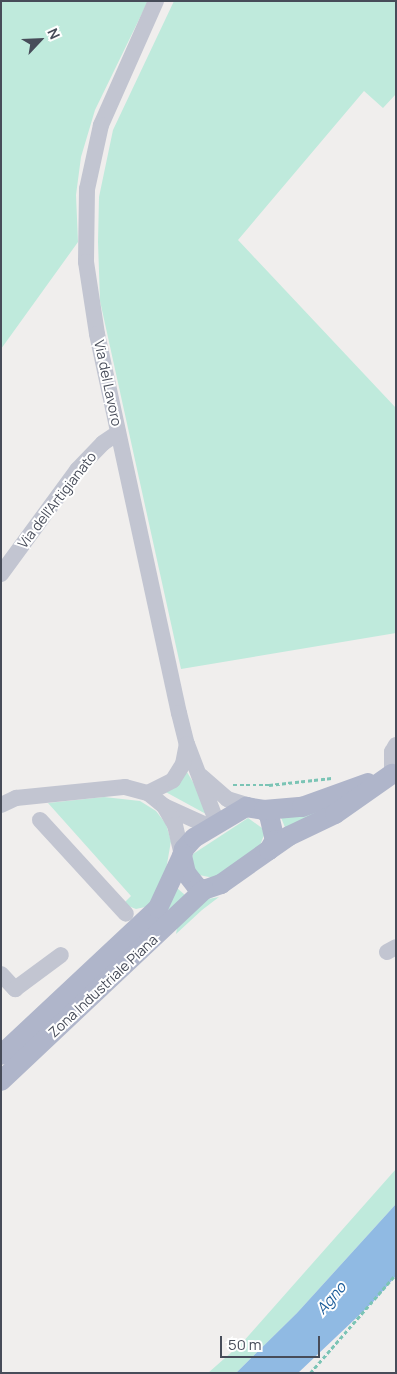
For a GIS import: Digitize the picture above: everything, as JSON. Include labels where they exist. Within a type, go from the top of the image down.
[{"type":"main road","name":"Zona Industriale Piana","points":[[1,1055],[149,918],[158,908],[188,844],[213,825],[238,809],[302,807],[394,774]]},
{"type":"main road","name":"Zona Industriale Piana","points":[[1,1081],[204,890],[221,884],[289,836],[335,814],[394,774]]},
{"type":"main road","points":[[261,809],[274,831],[275,840],[269,850]]},
{"type":"main road","points":[[182,856],[191,881],[204,890]]},
{"type":"street","name":"Via del Lavoro","points":[[156,1],[101,125],[87,189],[86,243],[90,298],[118,433],[187,744],[213,825]]},
{"type":"street","name":"Via dell'Artigianato","points":[[1,574],[77,470],[103,443],[118,433]]},
{"type":"street","points":[[148,793],[173,780],[183,764],[187,744]]},
{"type":"street","points":[[394,774],[392,752],[396,745]]},
{"type":"street","name":"Via del Lavoro","points":[[196,771],[227,799],[261,809]]},
{"type":"street","points":[[9,802],[41,796],[125,787],[148,793],[164,806],[213,825]]},
{"type":"street","points":[[40,820],[41,796]]},
{"type":"street","points":[[9,802],[40,820],[126,914],[136,919],[149,918]]},
{"type":"street","points":[[164,806],[175,825],[182,856]]},
{"type":"street","points":[[126,914],[133,934]]},
{"type":"street","points":[[1,974],[15,989],[61,955]]},
{"type":"path","points":[[226,783],[269,785],[340,777]]},
{"type":"path","points":[[310,1373],[396,1274]]},
{"type":"green space","points":[[1,1],[148,1],[95,110],[81,157],[76,195],[78,242],[1,349]]},
{"type":"green space","points":[[174,1],[396,1],[396,94],[383,108],[364,91],[238,240],[396,408],[396,633],[181,669],[100,301],[98,242],[99,197],[113,130]]},
{"type":"green space","points":[[187,772],[209,809],[206,814],[162,790]]},
{"type":"green space","points":[[104,797],[140,801],[156,811],[166,824],[171,841],[166,870],[152,903],[145,907],[136,909],[123,904],[131,896],[48,803]]},
{"type":"green space","points":[[343,799],[286,830],[280,815]]},
{"type":"green space","points":[[248,818],[262,828],[264,835],[259,848],[214,878],[199,875],[191,863],[193,854]]},
{"type":"green space","points":[[177,888],[185,895],[142,936]]},
{"type":"green space","points":[[219,897],[176,934],[178,923],[203,900]]},
{"type":"green space","points":[[396,1169],[396,1204],[297,1313],[236,1373],[208,1373],[242,1343]]},
{"type":"water","name":"Agno","points":[[396,1204],[396,1276],[373,1302],[298,1373],[236,1373],[297,1313]]}]
